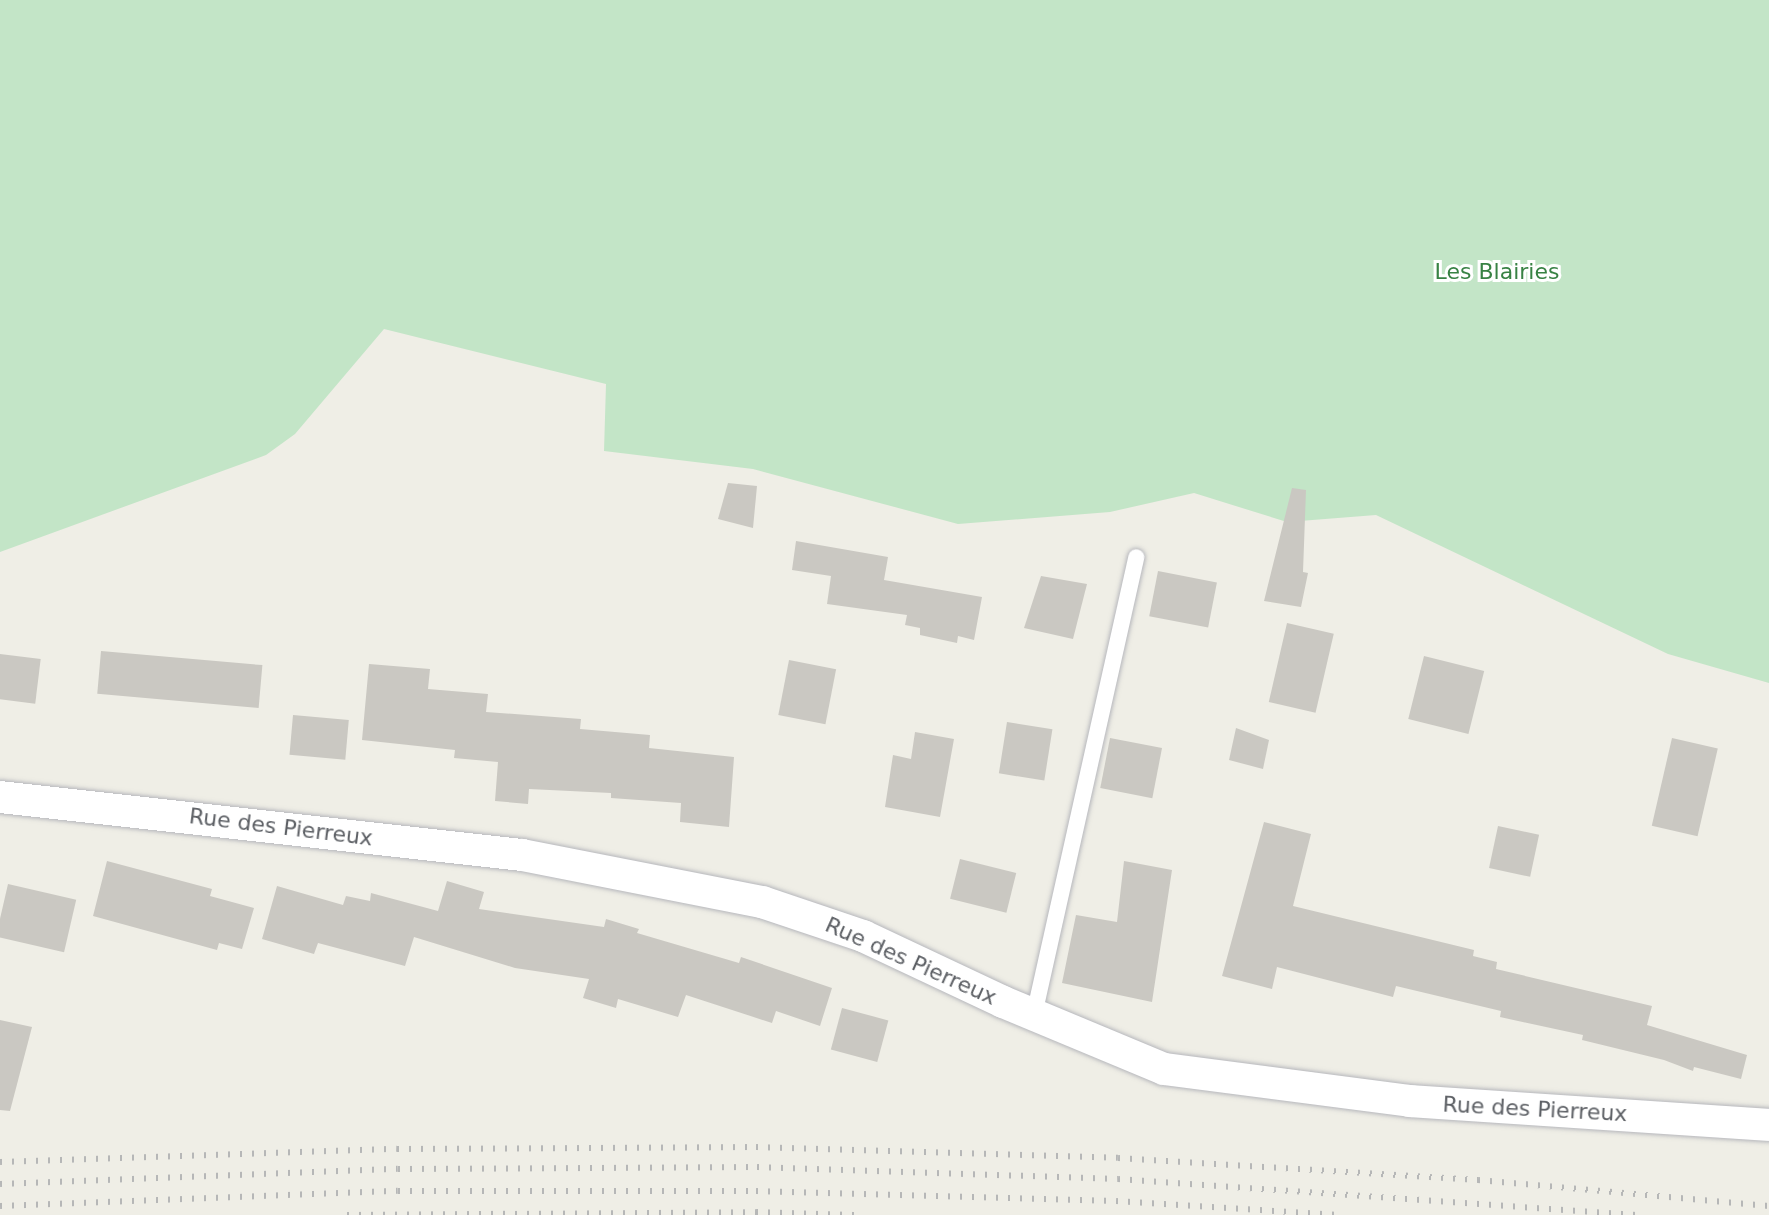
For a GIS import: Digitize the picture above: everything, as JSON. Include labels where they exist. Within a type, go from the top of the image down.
[{"type":"street","name":"Rue des Pierreux","points":[[0,797],[522,855],[655,878],[762,902],[863,936],[1034,1015],[1164,1069],[1410,1101],[1769,1125]]},
{"type":"lane","points":[[1034,1015],[1136,557]]},
{"type":"green space","name":"Les Blairies","points":[[0,0],[1769,0],[1769,683],[1668,654],[1376,515],[1287,522],[1194,493],[1110,512],[958,524],[753,469],[604,451],[606,384],[384,329],[295,434],[266,455],[0,552]]},
{"type":"building","points":[[728,483],[757,486],[753,528],[718,519]]},
{"type":"building","points":[[1292,488],[1306,490],[1303,572],[1308,573],[1301,607],[1264,601]]},
{"type":"building","points":[[796,541],[888,557],[884,580],[982,597],[974,640],[958,636],[957,643],[920,635],[920,628],[905,625],[907,615],[827,604],[831,576],[792,570]]},
{"type":"building","points":[[1158,571],[1217,582],[1208,628],[1149,616]]},
{"type":"building","points":[[1041,576],[1087,584],[1073,639],[1024,628]]},
{"type":"building","points":[[1287,623],[1334,634],[1316,713],[1269,702]]},
{"type":"building","points":[[101,651],[262,665],[259,708],[97,694]]},
{"type":"building","points":[[0,654],[41,659],[35,704],[0,699]]},
{"type":"building","points":[[1424,656],[1484,671],[1468,734],[1408,719]]},
{"type":"building","points":[[789,660],[836,669],[825,724],[778,715]]},
{"type":"building","points":[[369,664],[430,669],[428,689],[488,694],[486,712],[581,719],[580,729],[650,735],[649,748],[734,757],[729,827],[680,822],[681,803],[611,798],[611,793],[529,789],[528,804],[495,801],[498,762],[454,758],[455,750],[362,740]]},
{"type":"building","points":[[293,715],[349,720],[345,760],[290,755]]},
{"type":"building","points":[[1007,722],[1052,729],[1044,781],[999,773]]},
{"type":"building","points":[[1236,728],[1269,740],[1263,769],[1229,760]]},
{"type":"building","points":[[915,732],[954,739],[940,817],[885,807],[893,755],[911,759]]},
{"type":"building","points":[[1110,738],[1162,748],[1152,798],[1100,788]]},
{"type":"building","points":[[1672,738],[1718,749],[1698,836],[1652,826]]},
{"type":"building","points":[[1264,822],[1311,834],[1293,906],[1474,950],[1473,956],[1497,962],[1496,969],[1652,1006],[1647,1025],[1747,1055],[1741,1079],[1694,1067],[1693,1071],[1664,1060],[1582,1040],[1583,1035],[1500,1017],[1501,1011],[1396,986],[1393,997],[1277,967],[1272,989],[1222,976]]},
{"type":"building","points":[[1498,826],[1539,835],[1530,877],[1489,868]]},
{"type":"building","points":[[960,859],[1016,873],[1006,913],[950,899]]},
{"type":"building","points":[[107,861],[212,889],[210,896],[254,908],[242,949],[219,943],[217,950],[93,916]]},
{"type":"building","points":[[1124,861],[1172,870],[1152,1002],[1062,983],[1076,915],[1117,922]]},
{"type":"building","points":[[447,881],[484,892],[479,909],[604,927],[606,919],[639,929],[637,933],[739,963],[741,957],[832,988],[820,1026],[776,1011],[772,1023],[686,995],[678,1017],[618,999],[616,1008],[583,998],[589,979],[515,968],[414,937],[405,966],[318,943],[314,954],[262,939],[277,886],[343,905],[346,896],[370,901],[371,893],[438,911]]},
{"type":"building","points":[[8,884],[76,900],[64,952],[0,938],[0,919]]},
{"type":"building","points":[[842,1008],[888,1020],[877,1062],[831,1050]]},
{"type":"building","points":[[0,1020],[32,1027],[10,1111],[0,1110]]},
{"type":"railway","points":[[0,1162],[397,1149],[756,1147],[1118,1158],[1478,1180],[1769,1206]]},
{"type":"railway","points":[[0,1184],[398,1169],[757,1167],[1118,1179],[1637,1215]]},
{"type":"railway","points":[[0,1206],[398,1191],[756,1191],[1116,1201],[1340,1215]]},
{"type":"railway","points":[[347,1215],[756,1212],[854,1215]]}]
